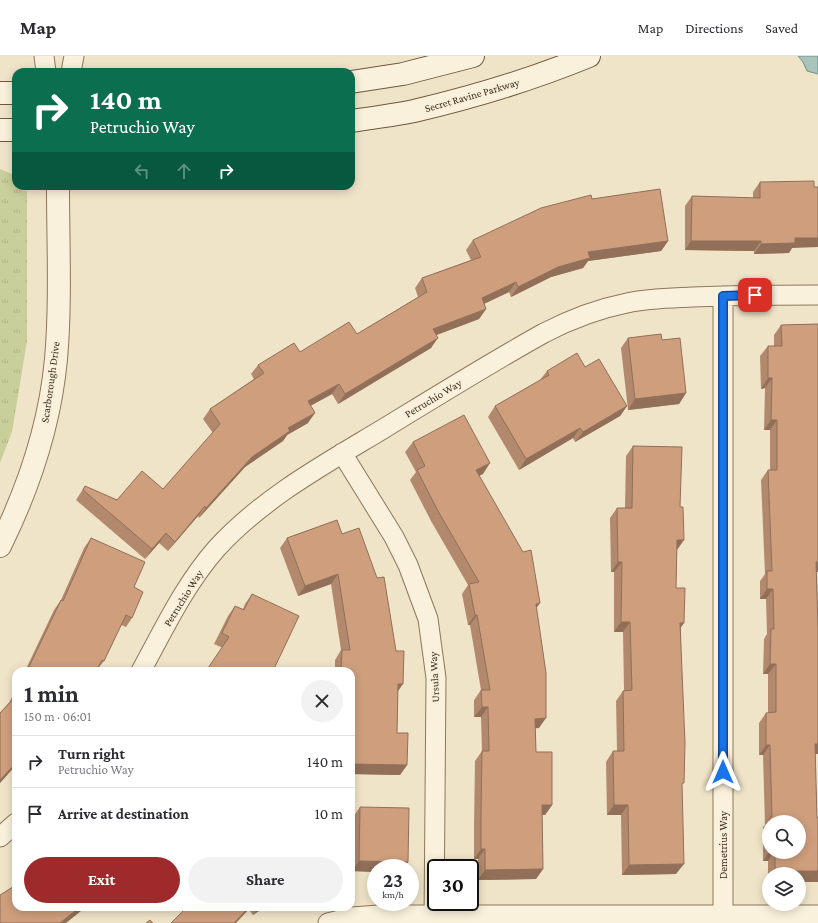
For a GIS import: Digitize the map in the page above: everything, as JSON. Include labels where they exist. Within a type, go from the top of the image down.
[{"type":"main road","points":[[355,81],[403,74],[473,56]]},
{"type":"main road","name":"Secret Ravine Parkway","points":[[355,120],[414,111],[462,98],[512,84],[589,56]]},
{"type":"main road","points":[[0,93],[12,93]]},
{"type":"main road","points":[[0,130],[12,130]]},
{"type":"main road","name":"Scarborough Drive","points":[[0,546],[27,488],[39,449],[48,408],[56,359],[58,321],[58,190]]},
{"type":"street","points":[[44,56],[46,68]]},
{"type":"street","points":[[72,68],[74,56]]},
{"type":"street","name":"Petruchio Way","points":[[143,667],[178,604],[200,570],[217,549],[265,504],[292,484],[342,453],[517,348],[571,319],[628,302],[661,298],[818,295]]},
{"type":"street","name":"Demetrius Way","points":[[723,296],[724,915]]},
{"type":"street","name":"Ursula Way","points":[[342,453],[398,544],[408,565],[428,619],[436,678],[434,919]]},
{"type":"street","points":[[0,837],[12,826]]},
{"type":"street","points":[[328,923],[352,917],[379,914],[434,919],[818,915]]},
{"type":"green space","points":[[0,169],[12,174],[12,190],[27,191],[27,341],[12,432],[0,463]]},
{"type":"water","points":[[798,56],[818,56],[818,74],[807,71],[803,62]]},
{"type":"building","points":[[814,181],[814,187],[818,187],[818,238],[795,238],[795,243],[761,244],[761,241],[691,241],[692,196],[760,198],[760,182]]},
{"type":"building","points":[[660,189],[668,241],[588,252],[590,258],[558,267],[518,287],[516,282],[482,298],[486,309],[433,329],[438,338],[345,394],[339,384],[308,401],[315,413],[288,428],[290,431],[252,457],[206,508],[205,506],[175,542],[166,533],[152,549],[83,490],[85,486],[117,500],[142,471],[163,489],[220,424],[210,409],[264,373],[258,365],[294,343],[300,352],[349,322],[357,334],[427,292],[422,278],[481,257],[473,240],[541,208],[591,195],[592,199]]},
{"type":"building","points":[[818,324],[818,562],[816,562],[818,629],[818,744],[815,744],[818,818],[818,871],[806,871],[806,867],[775,867],[775,859],[806,859],[806,815],[772,815],[770,745],[766,745],[766,713],[776,712],[776,664],[770,664],[771,629],[774,629],[773,589],[767,589],[767,571],[772,571],[768,470],[777,470],[777,420],[771,420],[772,378],[768,378],[768,346],[782,346],[781,325]]},
{"type":"building","points":[[661,334],[662,340],[680,338],[686,393],[635,399],[628,338]]},
{"type":"building","points":[[577,353],[585,367],[599,359],[627,406],[583,432],[580,428],[526,459],[495,406],[549,375],[547,371]]},
{"type":"building","points":[[464,415],[490,463],[476,470],[523,552],[531,550],[540,603],[536,604],[546,673],[546,718],[535,719],[536,752],[552,752],[552,805],[542,805],[543,869],[485,870],[485,849],[481,849],[482,751],[489,751],[488,707],[482,707],[481,690],[490,690],[477,615],[475,615],[469,584],[479,582],[438,511],[417,470],[425,466],[413,442]]},
{"type":"building","points":[[633,446],[682,447],[680,507],[683,507],[684,540],[677,540],[676,588],[685,588],[684,623],[680,623],[685,743],[684,783],[682,783],[684,864],[629,865],[628,805],[614,805],[613,751],[624,751],[623,691],[632,690],[630,622],[621,622],[622,562],[618,562],[617,508],[632,508]]},
{"type":"building","points":[[337,520],[342,534],[359,528],[377,578],[384,577],[396,651],[404,651],[403,684],[398,684],[397,733],[408,733],[407,765],[355,764],[355,667],[341,667],[342,650],[350,650],[338,574],[305,586],[287,538]]},
{"type":"building","points":[[91,538],[145,562],[134,587],[143,592],[132,618],[126,615],[104,661],[102,660],[98,667],[29,667],[61,600],[63,601]]},
{"type":"building","points":[[252,594],[299,616],[275,667],[209,667],[229,637],[222,633],[235,606],[244,610]]},
{"type":"building","points":[[12,700],[12,767],[0,780],[0,713]]},
{"type":"building","points":[[360,807],[409,808],[408,859],[367,859],[367,861],[359,861]]},
{"type":"building","points":[[12,888],[12,911],[75,911],[60,923],[0,923],[0,895]]},
{"type":"building","points":[[183,911],[245,911],[234,923],[171,923]]},
{"type":"building","points":[[150,920],[153,923],[146,923]]},
{"type":"route","points":[[723,772],[723,296],[755,295]]}]
